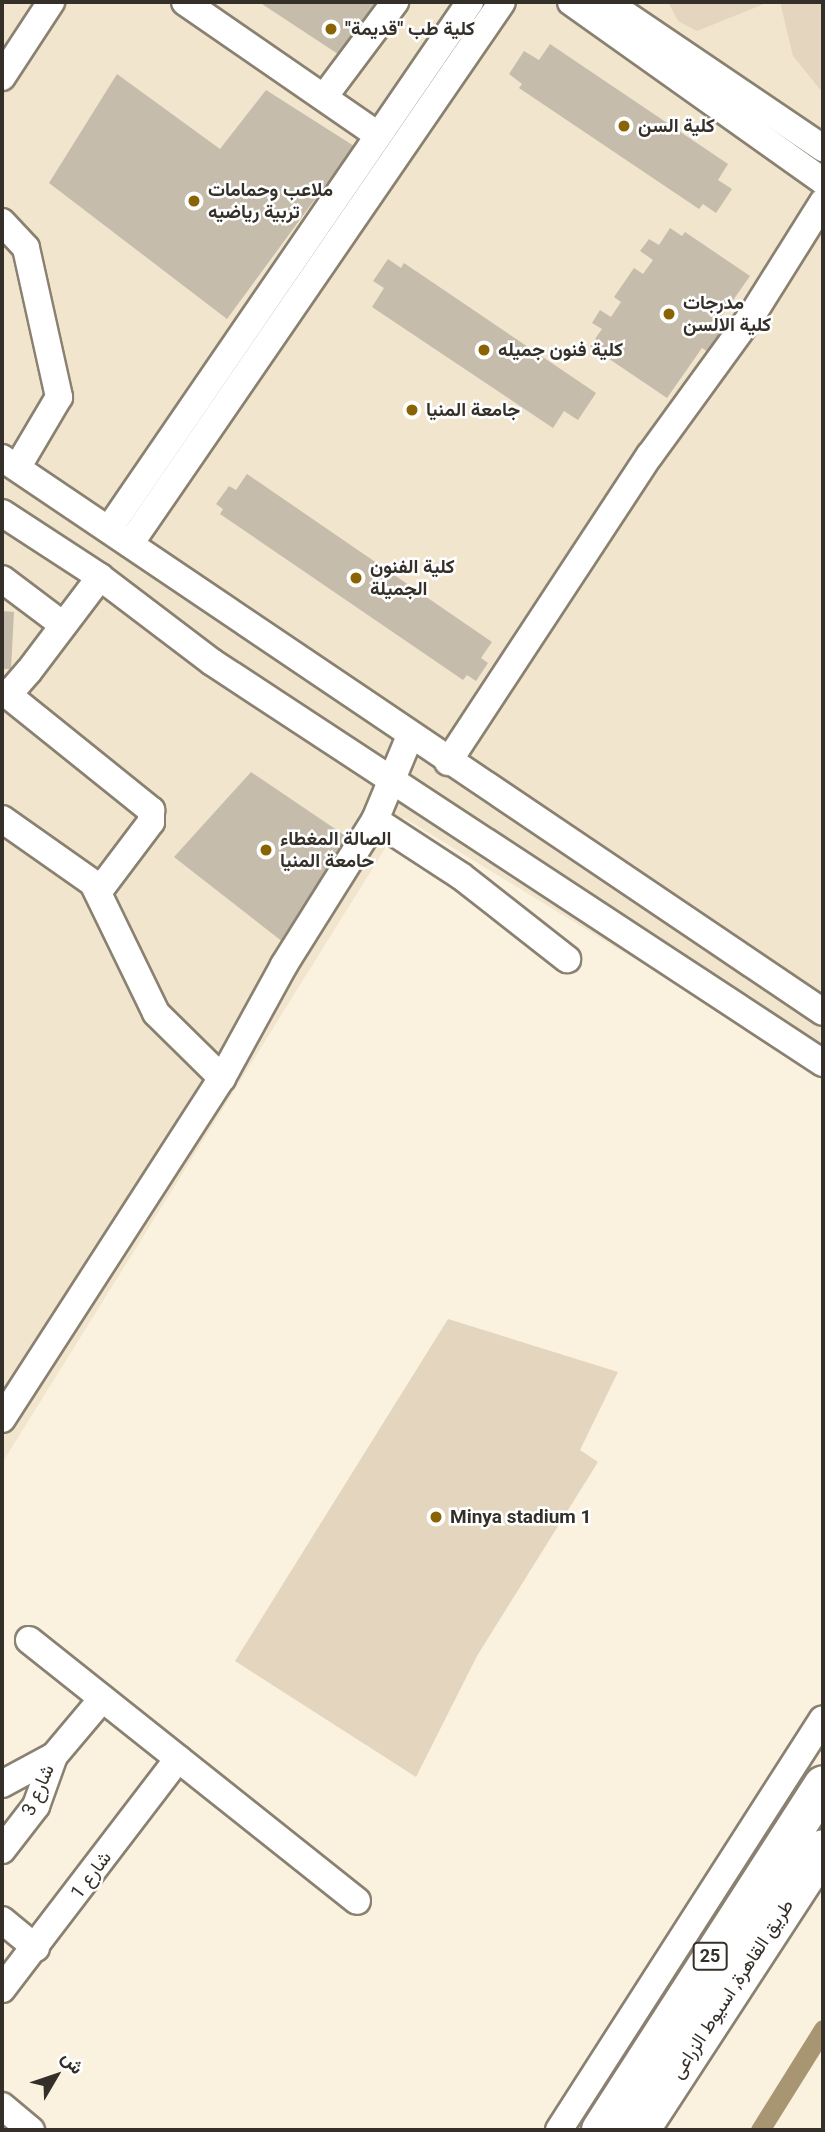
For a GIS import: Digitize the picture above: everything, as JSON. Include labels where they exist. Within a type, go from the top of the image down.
[{"type":"highway","name":"طريق القاهرة, اسيوط الزراعى","points":[[601,2130],[823,1785]]},
{"type":"highway","name":"طريق القاهرة, اسيوط الزراعى","points":[[640,2130],[670,2021],[823,1849]]},
{"type":"street","points":[[2,76],[51,2]]},
{"type":"street","points":[[185,2],[376,134]]},
{"type":"street","points":[[324,97],[395,2]]},
{"type":"street","points":[[358,184],[376,134],[470,2]]},
{"type":"street","points":[[130,544],[242,357],[358,184],[435,95],[502,2]]},
{"type":"street","points":[[571,2],[823,181]]},
{"type":"street","points":[[607,2],[823,148]]},
{"type":"street","points":[[412,84],[435,95]]},
{"type":"street","points":[[449,762],[650,455],[754,312],[823,202]]},
{"type":"street","points":[[2,222],[26,248],[59,397],[10,463],[410,736],[823,1012]]},
{"type":"street","points":[[109,529],[242,357]]},
{"type":"street","points":[[2,513],[100,577],[212,662],[393,778],[823,1063]]},
{"type":"street","points":[[99,891],[151,822],[151,810],[5,693],[49,648],[62,624],[100,577]]},
{"type":"street","points":[[2,579],[62,624]]},
{"type":"street","points":[[2,1419],[222,1078],[284,965],[374,820],[410,736]]},
{"type":"street","points":[[2,819],[99,891],[105,914],[156,1013],[222,1078]]},
{"type":"street","points":[[374,820],[461,876],[567,959]]},
{"type":"street","points":[[29,1640],[357,1901]]},
{"type":"street","name":"شارع 3","points":[[2,1850],[36,1807],[54,1756],[102,1699]]},
{"type":"street","name":"طريق القاهرة, اسيوط الزراعى","points":[[559,2130],[670,2021],[823,1719]]},
{"type":"street","points":[[2,1784],[54,1756]]},
{"type":"street","name":"شارع 1","points":[[2,1989],[178,1759]]},
{"type":"street","points":[[2,1920],[36,1948]]},
{"type":"street","points":[[2,2106],[31,2130]]},
{"type":"shaded area","name":"جامعة المنيا","points":[[2,2],[823,2],[823,1074],[404,818],[2,1463]]},
{"type":"shaded area","points":[[668,2],[769,2],[697,31],[678,21]]},
{"type":"shaded area","points":[[780,2],[823,2],[823,93],[793,56]]},
{"type":"shaded area","name":"Minya stadium 1","points":[[448,1319],[618,1372],[580,1450],[598,1462],[477,1656],[416,1777],[235,1661]]},
{"type":"building","name":"\"كلية طب \"قديمة","points":[[259,2],[382,2],[341,56]]},
{"type":"building","name":"كلية السن","points":[[550,44],[728,164],[718,180],[732,189],[716,213],[703,204],[699,209],[519,88],[522,84],[509,74],[524,51],[539,60]]},
{"type":"building","name":"ملاعب وحمامات تربية رياضيه","points":[[117,74],[220,149],[266,90],[354,146],[227,319],[49,183]]},
{"type":"building","name":"مدرجات كلية الالسن","points":[[670,228],[682,236],[685,232],[750,276],[715,326],[725,334],[711,354],[702,348],[667,398],[590,346],[602,329],[592,323],[600,310],[611,317],[621,302],[614,297],[634,268],[643,274],[653,260],[640,251],[649,239],[659,245]]},
{"type":"building","name":"كلية فنون جميله","points":[[388,259],[401,268],[404,263],[596,393],[578,420],[564,411],[553,428],[372,307],[384,288],[373,281]]},
{"type":"building","name":"كلية الفنون الجميلة","points":[[247,474],[492,642],[481,658],[488,663],[476,681],[467,675],[463,680],[220,514],[223,509],[216,504],[229,486],[236,490]]},
{"type":"building","points":[[2,611],[14,612],[11,669],[2,669]]},
{"type":"building","name":"الصالة المغطاء حامعة المنيا","points":[[251,772],[356,843],[283,942],[174,857]]},
{"type":"waterway","points":[[760,2130],[823,2029]]},
{"type":"place","name":"\"كلية طب \"قديمة","points":[[331,29]]},
{"type":"place","name":"كلية السن","points":[[624,126]]},
{"type":"place","name":"ملاعب وحمامات تربية رياضيه","points":[[194,201]]},
{"type":"place","name":"مدرجات كلية الالسن","points":[[669,314]]},
{"type":"place","name":"كلية فنون جميله","points":[[484,350]]},
{"type":"place","name":"جامعة المنيا","points":[[412,410]]},
{"type":"place","name":"كلية الفنون الجميلة","points":[[356,578]]},
{"type":"place","name":"الصالة المغطاء حامعة المنيا","points":[[266,850]]},
{"type":"place","name":"Minya stadium 1","points":[[436,1517]]}]
